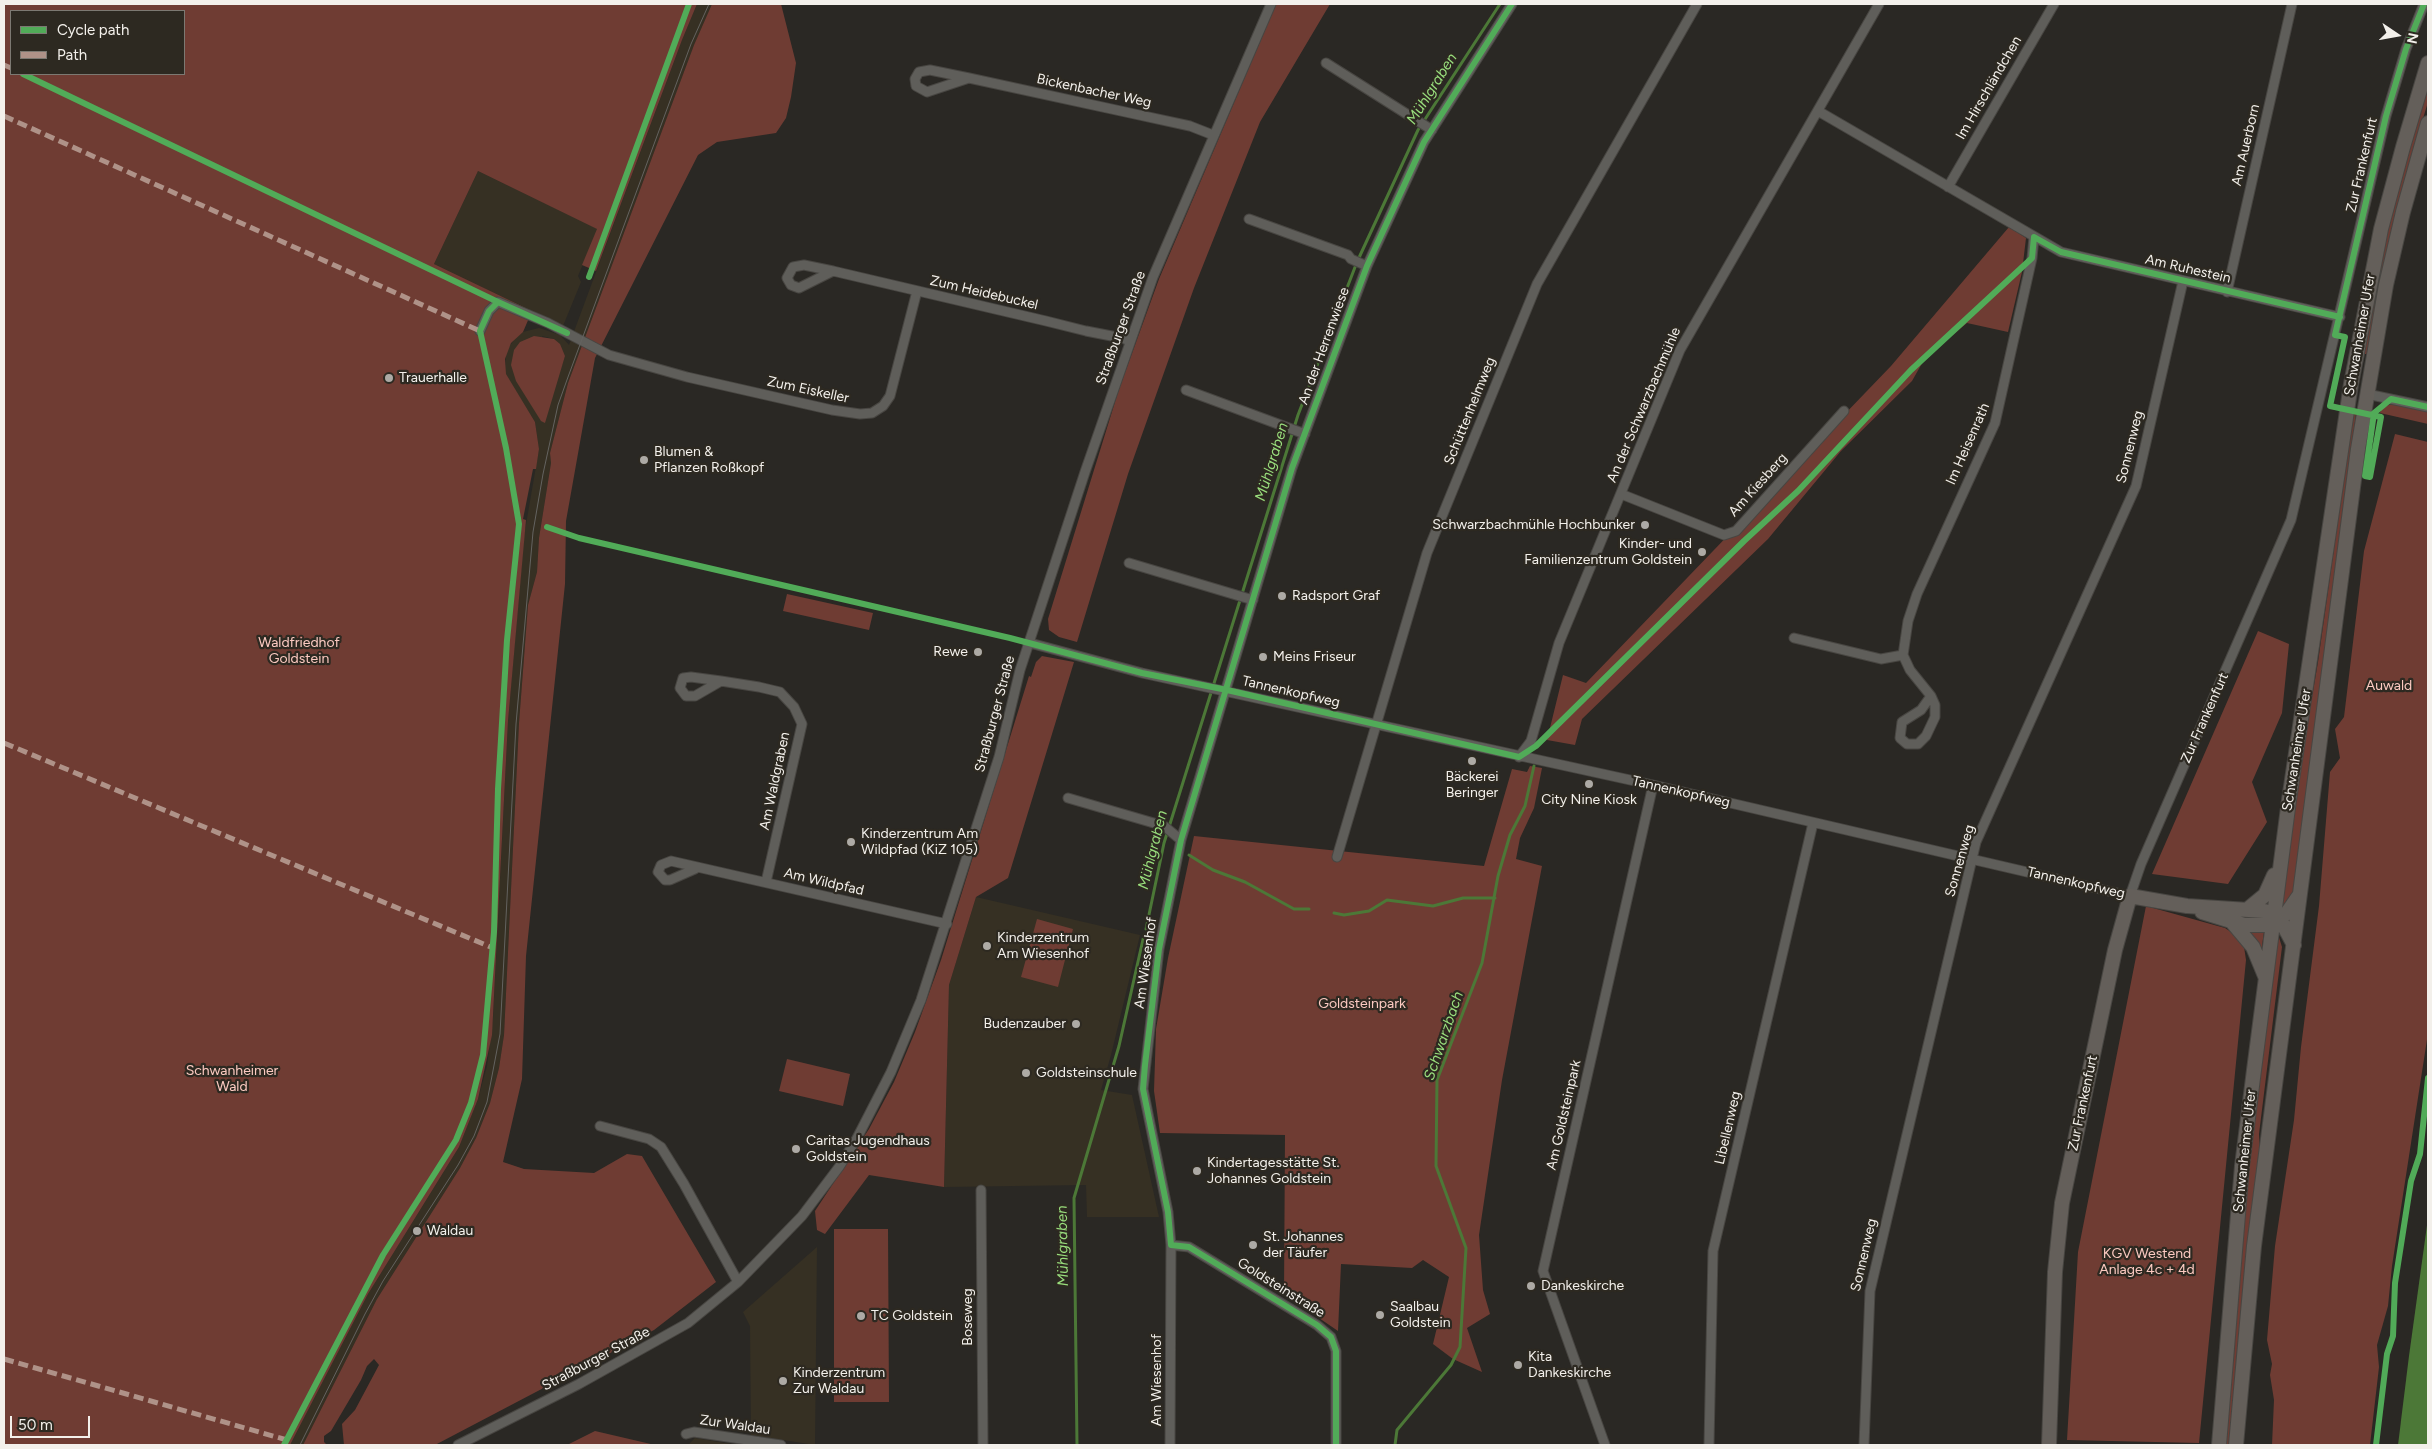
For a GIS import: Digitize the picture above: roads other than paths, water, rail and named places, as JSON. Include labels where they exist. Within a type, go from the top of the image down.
[{"type":"main road","name":"Schwanheimer Ufer","points":[[2220,1445],[2242,1166],[2266,978],[2276,919],[2282,855],[2360,331],[2390,192],[2428,63]]},
{"type":"main road","name":"Schwanheimer Ufer","points":[[2236,1445],[2254,1246],[2366,394],[2390,267],[2428,123]]},
{"type":"main road","points":[[2248,909],[2264,895],[2282,855]]},
{"type":"main road","points":[[2294,946],[2276,919],[2294,904],[2300,893]]},
{"type":"main road","name":"Tannenkopfweg","points":[[2130,896],[2187,906],[2248,909],[2276,919]]},
{"type":"main road","name":"Zur Frankenfurt","points":[[2049,1445],[2055,1272],[2062,1203],[2115,950],[2130,896]]},
{"type":"main road","name":"Tannenkopfweg","points":[[2187,906],[2232,922],[2258,926],[2276,919]]},
{"type":"main road","points":[[2232,922],[2244,933],[2253,947],[2266,978]]},
{"type":"street","name":"An der Herrenwiese","points":[[1227,690],[1250,600],[1302,433],[1365,265],[1429,128],[1512,4]]},
{"type":"street","name":"Schüttenhelmweg","points":[[1337,857],[1427,553],[1537,284],[1697,4]]},
{"type":"street","name":"An der Schwarzbachmühle","points":[[1519,757],[1532,741],[1559,643],[1680,350],[1879,4]]},
{"type":"street","name":"Im Hirschländchen","points":[[1948,187],[2054,4]]},
{"type":"street","name":"Am Auerborn","points":[[2226,292],[2292,4]]},
{"type":"street","name":"Zur Frankenfurt","points":[[2130,896],[2141,864],[2291,520],[2386,116],[2406,49],[2424,4]]},
{"type":"street","name":"Straßburger Straße","points":[[458,1445],[670,1335],[738,1282],[802,1216],[839,1167],[856,1140],[907,1035],[947,924],[998,757],[1013,692],[1153,277],[1269,6]]},
{"type":"street","points":[[1326,63],[1429,128]]},
{"type":"street","name":"Bickenbacher Weg","points":[[969,78],[927,92],[916,86],[915,79],[919,72],[930,70],[969,78],[1176,123],[1213,135]]},
{"type":"street","name":"Am Ruhestein","points":[[1818,111],[2062,252],[2226,292],[2340,317]]},
{"type":"street","points":[[1249,219],[1348,255],[1351,259],[1365,265]]},
{"type":"street","name":"Im Heisenrath","points":[[1903,655],[1908,621],[1917,594],[1995,423],[2032,258],[2034,237]]},
{"type":"street","name":"Zum Heidebuckel","points":[[833,271],[1130,341]]},
{"type":"street","name":"Sonnenweg","points":[[1864,1445],[1869,1297],[1976,842],[2136,486],[2183,281]]},
{"type":"street","name":"Zum Eiskeller","points":[[480,331],[484,318],[498,302],[548,323],[609,355],[671,373],[834,410],[860,414],[872,413],[883,406],[890,396],[916,291]]},
{"type":"street","points":[[1186,390],[1302,433]]},
{"type":"street","points":[[2366,394],[2428,407]]},
{"type":"street","name":"Am Kiesberg","points":[[1621,494],[1724,535],[1736,531],[1844,411]]},
{"type":"street","points":[[1129,563],[1250,600]]},
{"type":"street","points":[[1794,638],[1881,659],[1903,655],[1910,670],[1931,696],[1935,705],[1935,717],[1926,736],[1918,744],[1907,744],[1900,738],[1902,722],[1921,710],[1931,696]]},
{"type":"street","name":"Tannenkopfweg","points":[[1030,643],[1142,673],[1227,690],[1519,757],[1653,785],[2130,896]]},
{"type":"street","name":"Am Waldgraben","points":[[721,681],[780,692],[794,707],[802,724],[766,882]]},
{"type":"street","name":"Am Wiesenhof","points":[[1170,1445],[1171,1245],[1168,1212],[1143,1089],[1159,949],[1181,840],[1227,690]]},
{"type":"street","name":"Am Goldsteinpark","points":[[1605,1445],[1544,1271],[1653,785]]},
{"type":"street","points":[[1068,798],[1164,826],[1181,840]]},
{"type":"street","name":"Libellenweg","points":[[1709,1445],[1713,1251],[1813,823]]},
{"type":"street","name":"Am Wildpfad","points":[[695,868],[766,882],[947,924]]},
{"type":"street","points":[[600,1126],[649,1140],[661,1147],[738,1282]]},
{"type":"street","name":"Boseweg","points":[[981,1190],[983,1445]]},
{"type":"street","name":"Goldsteinstraße","points":[[1171,1245],[1189,1247],[1317,1325],[1331,1337],[1336,1351],[1336,1445]]},
{"type":"street","name":"Zur Waldau","points":[[686,1434],[694,1432],[781,1445]]},
{"type":"waterway","name":"Mühlgraben","points":[[1146,929],[1164,843],[1298,415],[1357,262],[1418,130],[1500,4]]},
{"type":"waterway","name":"Schwarzbach","points":[[1395,1445],[1397,1430],[1451,1365],[1460,1347],[1466,1248],[1436,1166],[1437,1080],[1482,963],[1498,876],[1510,835],[1525,806],[1534,766]]},
{"type":"waterway","points":[[1189,855],[1213,870],[1245,882],[1294,909],[1309,909]]},
{"type":"waterway","points":[[1334,913],[1344,915],[1369,911],[1387,900],[1433,906],[1463,898],[1495,898]]},
{"type":"waterway","name":"Mühlgraben","points":[[1077,1445],[1074,1198],[1119,1046],[1144,935]]},
{"type":"tram line","points":[[300,1445],[365,1314],[383,1281],[458,1165],[474,1136],[487,1102],[500,1034],[516,724],[533,532],[543,474],[558,405],[691,44],[709,4]]},
{"type":"place","name":"Trauerhalle","points":[[389,378]]},
{"type":"place","name":"Blumen & Pflanzen Roßkopf","points":[[644,460]]},
{"type":"place","name":"Schwarzbachmühle Hochbunker","points":[[1645,525]]},
{"type":"place","name":"Kinder- und Familienzentrum Goldstein","points":[[1702,552]]},
{"type":"place","name":"Radsport Graf","points":[[1282,596]]},
{"type":"place","name":"Rewe","points":[[978,652]]},
{"type":"place","name":"Meins Friseur","points":[[1263,657]]},
{"type":"place","name":"Bäckerei Beringer","points":[[1472,761]]},
{"type":"place","name":"City Nine Kiosk","points":[[1589,784]]},
{"type":"place","name":"Kinderzentrum Am Wildpfad (KiZ 105)","points":[[851,842]]},
{"type":"place","name":"Kinderzentrum Am Wiesenhof","points":[[987,946]]},
{"type":"place","name":"Budenzauber","points":[[1076,1024]]},
{"type":"place","name":"Goldsteinschule","points":[[1026,1073]]},
{"type":"place","name":"Caritas Jugendhaus Goldstein","points":[[796,1149]]},
{"type":"place","name":"Kindertagesstätte St. Johannes Goldstein","points":[[1197,1171]]},
{"type":"place","name":"Waldau","points":[[417,1231]]},
{"type":"place","name":"St. Johannes der Täufer","points":[[1253,1245]]},
{"type":"place","name":"Dankeskirche","points":[[1531,1286]]},
{"type":"place","name":"Saalbau Goldstein","points":[[1380,1315]]},
{"type":"place","name":"TC Goldstein","points":[[861,1316]]},
{"type":"place","name":"Kita Dankeskirche","points":[[1518,1365]]},
{"type":"place","name":"Kinderzentrum Zur Waldau","points":[[783,1381]]},
{"type":"park label","name":"Waldfriedhof Goldstein","points":[[299,652]]},
{"type":"park label","name":"Auwald","points":[[2389,686]]},
{"type":"park label","name":"Goldsteinpark","points":[[1362,1004]]},
{"type":"park label","name":"Schwanheimer Wald","points":[[232,1080]]},
{"type":"park label","name":"KGV Westend Anlage 4c + 4d","points":[[2147,1262]]}]
